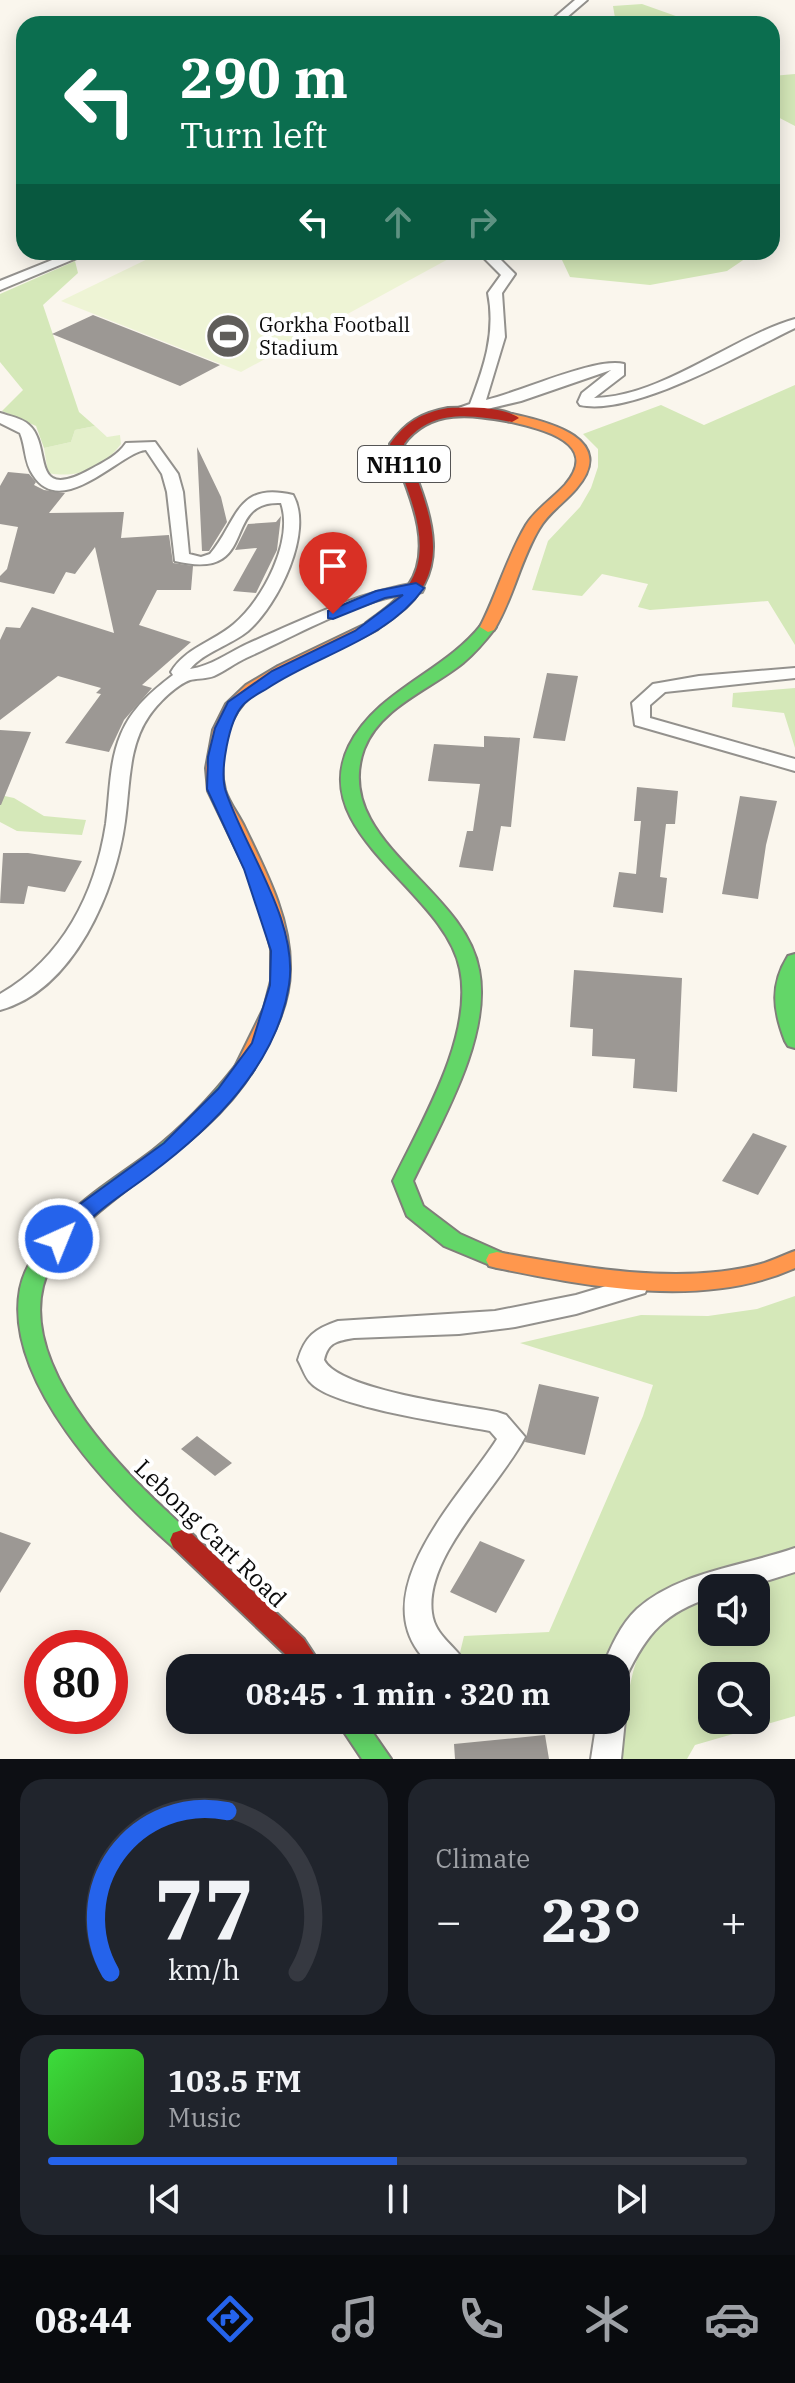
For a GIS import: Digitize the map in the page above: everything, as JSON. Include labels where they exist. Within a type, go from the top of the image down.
[{"type":"highway","name":"NH110","points":[[416,588],[428,563],[424,528],[397,444],[404,431],[419,419],[467,409],[531,422],[557,431],[577,443],[582,456],[580,470],[567,493],[550,502],[529,532],[480,640],[453,667],[390,706],[361,737],[350,775],[357,813],[388,858],[455,927],[471,967],[468,1023],[447,1085],[403,1181],[414,1210],[452,1240],[494,1259],[604,1279],[737,1276],[784,1266],[795,1259]]},
{"type":"highway","name":"Lebong Cart Road","points":[[300,1654],[122,1484],[51,1386],[31,1338],[30,1291],[46,1257],[73,1220],[171,1148],[226,1094],[262,1044],[280,985],[281,951],[253,869],[216,789],[217,757],[223,728],[236,702],[278,674],[360,634],[406,602],[416,588]]},
{"type":"highway","points":[[795,960],[783,985],[783,1016],[795,1041]]},
{"type":"highway","points":[[359,1734],[378,1759]]},
{"type":"street","points":[[562,16],[582,0]]},
{"type":"street","points":[[0,286],[64,260]]},
{"type":"street","points":[[467,409],[495,360],[498,330],[495,293],[508,274],[495,260]]},
{"type":"street","points":[[467,409],[516,398],[610,365],[619,367],[619,372],[587,396],[585,402],[617,399],[658,385],[795,323]]},
{"type":"street","points":[[0,418],[19,424],[26,430],[40,474],[46,482],[57,485],[79,481],[128,453],[131,446],[150,445],[170,474],[175,492],[181,557],[192,561],[208,560],[226,550],[232,528],[249,502],[260,496],[287,498],[292,505],[291,534],[285,556],[260,606],[248,622],[186,662],[180,672],[183,676]]},
{"type":"street","points":[[0,1003],[40,978],[77,935],[98,894],[111,848],[121,756],[137,718],[167,686],[183,676],[208,672],[235,656],[352,605],[381,594],[416,588]]},
{"type":"street","points":[[795,673],[699,681],[659,688],[641,703],[641,721],[795,765]]},
{"type":"street","points":[[434,1654],[421,1627],[416,1597],[424,1570],[512,1437],[497,1422],[410,1406],[336,1387],[319,1376],[311,1360],[315,1344],[328,1333],[471,1324],[526,1315],[594,1301],[655,1279]]},
{"type":"street","points":[[618,1654],[631,1633],[661,1603],[795,1560]]},
{"type":"street","points":[[606,1759],[609,1734]]},
{"type":"green space","points":[[642,4],[676,16],[615,16],[613,6]]},
{"type":"green space","points":[[795,74],[795,126],[780,118],[780,75]]},
{"type":"green space","name":"Gorkha Football Stadium","points":[[146,260],[446,260],[241,372],[61,301]]},
{"type":"green space","points":[[562,260],[743,260],[727,271],[650,285],[570,277]]},
{"type":"green space","points":[[75,261],[78,273],[43,305],[79,412],[95,426],[75,430],[71,442],[44,448],[36,426],[2,411],[23,390],[0,362],[0,294]]},
{"type":"green space","points":[[795,385],[795,645],[768,601],[650,610],[638,607],[648,584],[602,574],[582,596],[532,590],[548,541],[580,507],[598,467],[598,449],[583,434],[661,405],[704,425]]},
{"type":"green space","points":[[95,426],[107,437],[120,435],[121,444],[106,460],[80,473],[48,473],[44,448],[71,442],[75,430]]},
{"type":"green space","points":[[795,688],[795,748],[784,713],[732,707],[733,693]]},
{"type":"green space","points":[[0,795],[14,798],[44,816],[86,820],[82,835],[17,831],[0,822]]},
{"type":"green space","points":[[795,1296],[795,1550],[722,1574],[698,1574],[698,1592],[614,1654],[460,1654],[464,1636],[549,1632],[643,1416],[653,1385],[520,1343],[641,1315],[708,1316],[757,1309]]},
{"type":"green space","points":[[795,1572],[795,1716],[770,1723],[770,1662],[698,1662],[698,1734],[733,1734],[695,1745],[687,1759],[621,1759],[624,1734],[630,1734],[630,1687],[638,1657],[659,1623],[698,1601],[698,1646],[770,1646],[770,1579]]},
{"type":"building","points":[[93,315],[220,365],[180,386],[52,334]]},
{"type":"building","points":[[197,447],[221,497],[227,522],[209,551],[202,551]]},
{"type":"building","points":[[8,472],[29,474],[36,482],[34,485],[65,493],[49,513],[124,512],[121,538],[169,535],[173,563],[193,566],[191,590],[157,590],[139,625],[191,642],[142,685],[152,688],[124,720],[109,752],[65,743],[101,694],[96,693],[101,688],[58,676],[0,720],[0,640],[6,627],[20,628],[32,607],[114,633],[95,547],[75,574],[66,572],[54,594],[0,582],[0,576],[7,569],[18,527],[0,524],[0,486]]},
{"type":"building","points":[[281,516],[277,550],[256,593],[233,591],[257,548],[235,550],[248,524],[276,522]]},
{"type":"building","points":[[547,673],[578,676],[565,741],[533,738]]},
{"type":"building","points":[[0,730],[31,732],[1,805],[0,805]]},
{"type":"building","points":[[484,736],[520,738],[511,827],[501,826],[493,871],[459,867],[467,831],[473,831],[480,784],[428,781],[434,744],[484,747]]},
{"type":"building","points":[[637,787],[678,791],[675,824],[666,824],[660,877],[667,878],[663,913],[613,907],[619,872],[636,874],[641,821],[634,821]]},
{"type":"building","points":[[740,796],[777,801],[766,845],[758,899],[722,894]]},
{"type":"building","points":[[3,853],[28,853],[82,861],[65,892],[28,886],[24,904],[0,903]]},
{"type":"building","points":[[574,970],[682,978],[677,1092],[633,1088],[635,1059],[592,1056],[593,1029],[570,1027]]},
{"type":"building","points":[[753,1133],[787,1146],[758,1195],[722,1181]]},
{"type":"building","points":[[539,1384],[599,1397],[585,1455],[525,1442]]},
{"type":"building","points":[[197,1436],[232,1463],[215,1476],[181,1449]]},
{"type":"building","points":[[0,1532],[31,1543],[0,1593]]},
{"type":"building","points":[[480,1541],[525,1560],[496,1613],[450,1592]]},
{"type":"building","points":[[545,1735],[549,1759],[455,1759],[454,1744]]},
{"type":"traffic: fast","points":[[488,627],[457,660],[400,699],[368,729],[356,749],[349,781],[356,810],[372,837],[442,914],[460,941],[470,969],[468,1023],[461,1050],[403,1181],[414,1210],[452,1240],[497,1260]]},
{"type":"traffic: fast","points":[[795,960],[784,990],[787,1020],[795,1041]]},
{"type":"traffic: fast","points":[[182,1540],[111,1472],[58,1398],[34,1341],[29,1314],[31,1289],[48,1253],[73,1223],[182,1136],[215,1104],[244,1069]]},
{"type":"traffic: fast","points":[[359,1734],[378,1759]]},
{"type":"traffic: slow","points":[[488,627],[533,526],[575,481],[582,466],[582,453],[566,435],[512,418]]},
{"type":"traffic: slow","points":[[244,1069],[264,1033],[278,995],[280,949],[266,893],[217,791],[214,768],[221,730],[232,708],[251,688],[372,626]]},
{"type":"traffic: slow","points":[[497,1260],[606,1277],[692,1281],[732,1279],[767,1271],[795,1259]]},
{"type":"traffic: jam","points":[[372,626],[399,606],[416,586],[425,565],[427,544],[424,522],[397,444],[407,430],[433,415],[464,412],[512,418]]},
{"type":"traffic: jam","points":[[182,1540],[300,1654]]},
{"type":"place","name":"Gorkha Football Stadium","points":[[228,336]]},
{"type":"route","points":[[59,1239],[73,1220],[171,1148],[226,1094],[262,1044],[280,985],[281,951],[253,869],[216,789],[217,757],[223,728],[236,702],[278,674],[360,634],[406,602],[416,588],[381,594],[333,614]]}]
